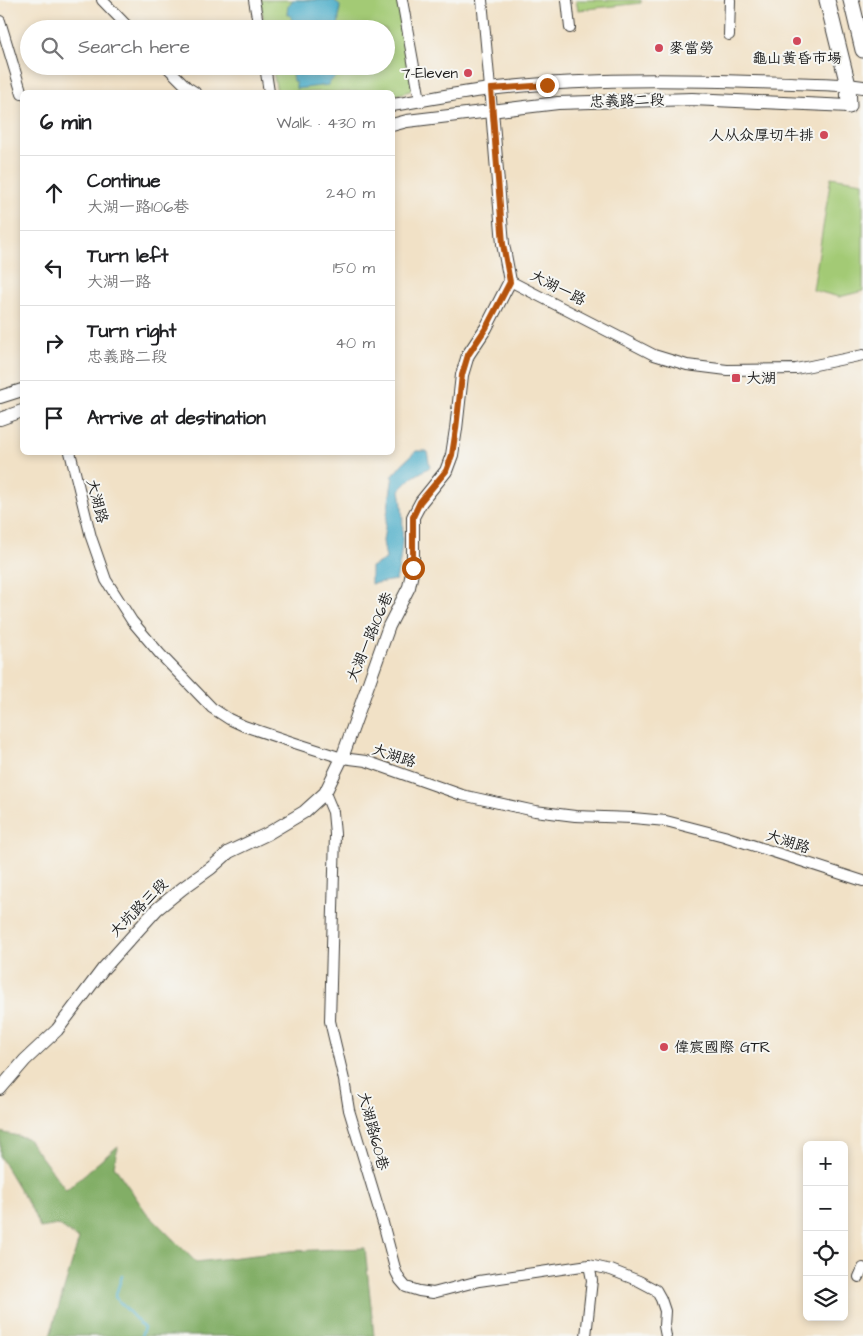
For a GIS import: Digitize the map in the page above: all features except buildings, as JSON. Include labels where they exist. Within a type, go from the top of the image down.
[{"type":"main road","points":[[828,0],[856,86],[856,107]]},
{"type":"main road","points":[[851,0],[863,50]]},
{"type":"main road","points":[[856,107],[863,95]]},
{"type":"street","points":[[102,0],[121,20]]},
{"type":"street","points":[[254,0],[257,20]]},
{"type":"street","points":[[402,0],[420,100]]},
{"type":"street","name":"大湖一路","points":[[482,0],[503,244],[510,282],[654,355],[687,365],[727,370],[796,369],[863,355]]},
{"type":"street","points":[[567,0],[570,28]]},
{"type":"street","points":[[729,35],[730,0]]},
{"type":"street","points":[[0,21],[21,90]]},
{"type":"street","points":[[175,75],[191,90]]},
{"type":"street","points":[[266,75],[269,90]]},
{"type":"street","name":"忠義路二段","points":[[395,104],[491,89],[614,81],[686,80],[856,86]]},
{"type":"street","name":"忠義路二段","points":[[395,124],[407,121],[558,103],[692,99],[856,107]]},
{"type":"street","name":"大湖一路106巷","points":[[342,758],[389,626],[410,587],[413,568],[413,517],[420,502],[446,471],[452,455],[462,375],[468,355],[486,328],[510,282]]},
{"type":"street","points":[[0,397],[20,391]]},
{"type":"street","points":[[0,420],[20,412]]},
{"type":"street","name":"大湖路","points":[[71,455],[91,536],[106,580],[132,621],[173,669],[212,708],[228,719],[270,735],[342,758],[366,761],[462,795],[519,808],[575,816],[666,821],[724,836],[863,882]]},
{"type":"street","name":"大坑路三段","points":[[0,1088],[25,1060],[57,1030],[103,969],[157,908],[212,868],[229,852],[267,834],[304,812],[324,793],[342,758]]},
{"type":"street","name":"大湖路160巷","points":[[324,793],[333,812],[335,834],[330,1021],[349,1110],[396,1272],[400,1280],[406,1287],[433,1293],[479,1281],[589,1265]]},
{"type":"street","points":[[586,1336],[592,1280],[589,1265],[610,1270],[656,1290],[665,1311],[664,1326],[666,1336]]},
{"type":"green space","points":[[260,0],[399,0],[414,86],[410,91],[395,95],[395,90],[277,90],[274,75],[395,75],[395,20],[263,20]]},
{"type":"green space","points":[[576,0],[641,0],[641,3],[578,10]]},
{"type":"green space","points":[[831,177],[863,182],[863,291],[839,297],[813,290]]},
{"type":"green space","points":[[0,1132],[27,1138],[66,1190],[118,1146],[114,1166],[146,1212],[196,1262],[290,1251],[365,1248],[374,1336],[50,1336],[79,1239],[58,1225],[40,1228],[32,1210],[0,1157]]},
{"type":"water","points":[[293,0],[334,0],[340,6],[339,20],[292,20],[291,16],[287,14],[288,6]]},
{"type":"water","points":[[292,75],[338,75],[328,85],[296,89],[296,82],[293,81]]},
{"type":"water","points":[[416,451],[427,451],[430,467],[413,477],[400,490],[402,535],[396,580],[371,584],[371,567],[386,559],[383,541],[393,475]]},
{"type":"waterway","points":[[122,1276],[115,1297],[144,1328],[141,1336]]},
{"type":"place","name":"龜山黃昏市場","points":[[797,41]]},
{"type":"place","name":"麥當勞","points":[[659,48]]},
{"type":"place","name":"7-Eleven","points":[[468,73]]},
{"type":"place","name":"人从众厚切牛排","points":[[824,135]]},
{"type":"place","name":"大湖","points":[[736,378]]},
{"type":"place","name":"偉宸國際 GTR","points":[[664,1047]]},
{"type":"route","points":[[413,568],[413,517],[420,502],[446,471],[452,455],[462,375],[468,355],[486,328],[510,282],[503,244],[491,89],[547,85]]}]
